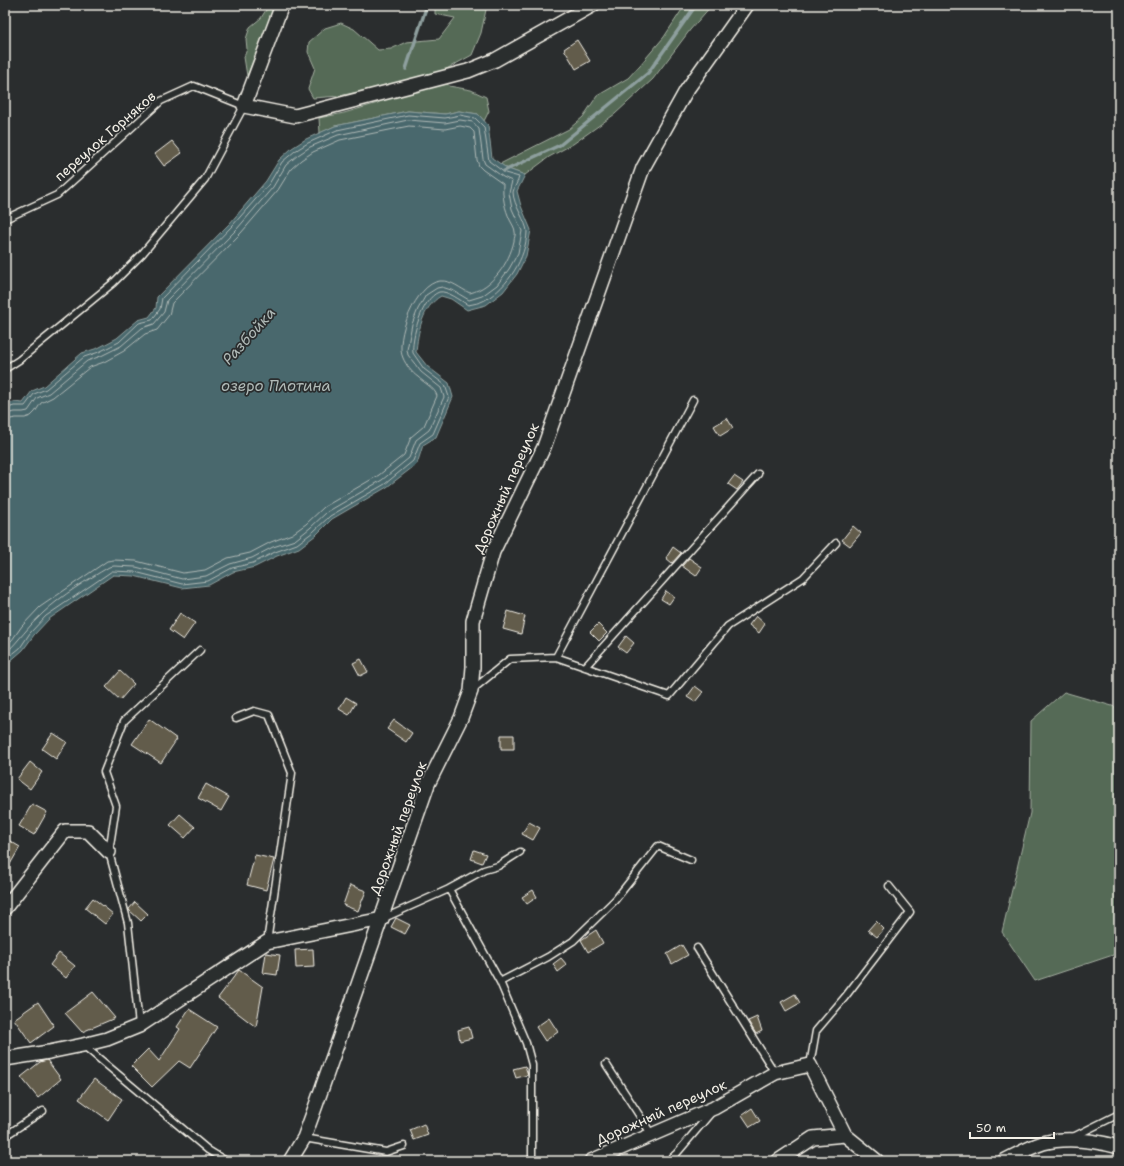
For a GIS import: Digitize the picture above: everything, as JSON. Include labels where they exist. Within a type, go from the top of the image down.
[{"type":"street","points":[[282,5],[244,106],[295,116],[468,71],[495,60],[593,5]]},
{"type":"street","name":"Дорожный переулок","points":[[290,1161],[304,1138],[382,919],[428,784],[461,718],[471,690],[473,667],[473,621],[494,552],[544,448],[643,168],[686,91],[747,5]]},
{"type":"street","points":[[5,908],[65,831],[88,830],[109,852]]},
{"type":"street","points":[[5,1059],[83,1045],[107,1039],[139,1026],[267,942],[382,919]]},
{"type":"street","points":[[810,1065],[845,1135],[877,1161]]},
{"type":"street","name":"Дорожный переулок","points":[[591,1161],[714,1108],[775,1073],[810,1065]]},
{"type":"street","points":[[778,1161],[813,1138],[845,1135]]},
{"type":"street","points":[[1004,1161],[1043,1143],[1068,1140],[1107,1144],[1119,1147]]},
{"type":"lane","name":"переулок Горняков","points":[[5,219],[56,195],[162,101],[194,86],[244,106]]},
{"type":"lane","points":[[5,369],[19,360],[113,283],[142,254],[205,179],[244,106]]},
{"type":"lane","points":[[556,657],[693,400]]},
{"type":"lane","points":[[585,667],[758,474]]},
{"type":"lane","points":[[471,690],[510,659],[556,657],[669,696],[728,626],[803,578],[836,543]]},
{"type":"lane","points":[[139,1026],[128,923],[109,852],[116,806],[104,772],[124,721],[200,650]]},
{"type":"lane","points":[[236,718],[254,711],[269,715],[292,773],[267,942]]},
{"type":"lane","points":[[500,982],[548,957],[573,941],[615,900],[658,846],[691,860]]},
{"type":"lane","points":[[382,919],[449,889],[484,870],[498,866],[520,852]]},
{"type":"lane","points":[[810,1065],[816,1031],[910,912],[889,886]]},
{"type":"lane","points":[[449,889],[500,982],[526,1043],[532,1065],[532,1161]]},
{"type":"lane","points":[[697,948],[775,1073]]},
{"type":"lane","points":[[83,1045],[208,1150],[226,1161]]},
{"type":"lane","points":[[606,1064],[652,1135]]},
{"type":"lane","points":[[668,1161],[677,1153],[714,1108]]},
{"type":"lane","points":[[5,1136],[43,1111]]},
{"type":"lane","points":[[1068,1140],[1119,1114]]},
{"type":"lane","points":[[304,1138],[386,1152],[404,1146]]},
{"type":"green space","points":[[269,5],[275,5],[247,76],[244,57],[247,49],[246,39],[250,27],[261,18]]},
{"type":"green space","points":[[435,5],[487,5],[481,33],[472,55],[439,73],[449,86],[471,90],[486,97],[489,111],[484,121],[478,114],[459,111],[445,114],[408,111],[335,126],[320,133],[319,118],[344,113],[378,103],[371,89],[339,96],[313,98],[308,89],[315,68],[308,52],[309,42],[325,28],[341,23],[354,29],[378,50],[391,49],[406,42],[439,39],[455,18],[435,14]]},
{"type":"green space","points":[[685,5],[712,5],[690,30],[653,79],[615,114],[573,144],[549,157],[525,175],[508,169],[500,164],[569,129],[583,117],[597,96],[628,78],[640,65],[664,37]]},
{"type":"green space","points":[[1064,692],[1119,708],[1119,953],[1035,981],[1002,932],[1030,813],[1031,721]]},
{"type":"water","name":"озеро Плотина","points":[[408,111],[445,114],[459,111],[478,114],[488,125],[492,158],[508,169],[525,175],[517,191],[521,206],[531,230],[526,256],[517,274],[503,292],[486,305],[467,310],[451,299],[441,296],[425,313],[418,336],[416,352],[427,366],[449,383],[453,397],[436,437],[423,445],[417,464],[387,487],[332,519],[316,535],[299,548],[277,556],[255,567],[233,572],[209,585],[182,588],[134,576],[113,575],[49,619],[34,635],[23,650],[5,664],[5,406],[13,402],[23,403],[32,391],[44,386],[82,353],[98,348],[117,338],[138,320],[149,317],[156,308],[157,297],[230,223],[266,181],[279,160],[292,148],[306,139],[335,126]]},
{"type":"building","points":[[577,40],[590,61],[576,69],[564,49]]},
{"type":"building","points":[[172,141],[182,153],[164,166],[155,154]]},
{"type":"building","points":[[727,418],[733,428],[720,436],[714,426]]},
{"type":"building","points":[[734,476],[743,482],[737,490],[728,484]]},
{"type":"building","points":[[853,526],[861,533],[850,546],[842,540]]},
{"type":"building","points":[[673,547],[681,553],[672,563],[666,558]]},
{"type":"building","points":[[689,558],[702,567],[696,576],[682,566]]},
{"type":"building","points":[[666,591],[674,597],[669,604],[661,599]]},
{"type":"building","points":[[508,611],[525,616],[521,634],[503,629]]},
{"type":"building","points":[[180,613],[195,623],[183,640],[169,630]]},
{"type":"building","points":[[756,616],[765,624],[759,633],[749,625]]},
{"type":"building","points":[[598,624],[607,633],[599,641],[590,632]]},
{"type":"building","points":[[626,636],[634,643],[626,653],[618,647]]},
{"type":"building","points":[[361,659],[368,672],[360,676],[353,663]]},
{"type":"building","points":[[120,671],[134,684],[120,700],[106,687]]},
{"type":"building","points":[[695,686],[703,692],[695,702],[687,697]]},
{"type":"building","points":[[346,697],[356,703],[349,715],[339,709]]},
{"type":"building","points":[[149,719],[177,739],[161,763],[132,744]]},
{"type":"building","points":[[394,720],[412,733],[406,742],[387,729]]},
{"type":"building","points":[[53,733],[67,742],[56,759],[42,749]]},
{"type":"building","points":[[501,735],[514,735],[514,749],[501,749]]},
{"type":"building","points":[[30,762],[42,772],[30,789],[17,779]]},
{"type":"building","points":[[206,784],[229,797],[221,811],[198,798]]},
{"type":"building","points":[[32,804],[47,812],[34,835],[19,826]]},
{"type":"building","points":[[180,814],[195,827],[185,838],[170,825]]},
{"type":"building","points":[[529,822],[540,828],[533,840],[522,834]]},
{"type":"building","points":[[5,838],[20,847],[5,873]]},
{"type":"building","points":[[474,850],[486,854],[482,863],[471,859]]},
{"type":"building","points":[[255,855],[274,859],[266,890],[247,885]]},
{"type":"building","points":[[350,885],[366,891],[358,911],[343,905]]},
{"type":"building","points":[[533,890],[537,897],[527,904],[522,897]]},
{"type":"building","points":[[93,898],[113,914],[105,924],[85,908]]},
{"type":"building","points":[[135,902],[148,914],[141,921],[129,910]]},
{"type":"building","points":[[396,918],[410,925],[405,934],[391,927]]},
{"type":"building","points":[[876,921],[884,929],[877,937],[868,930]]},
{"type":"building","points":[[596,930],[603,943],[588,952],[581,940]]},
{"type":"building","points":[[682,945],[688,955],[672,964],[667,954]]},
{"type":"building","points":[[313,949],[314,967],[296,968],[295,950]]},
{"type":"building","points":[[59,953],[75,966],[66,978],[50,965]]},
{"type":"building","points":[[266,953],[280,955],[277,975],[263,973]]},
{"type":"building","points":[[561,958],[567,965],[558,972],[553,964]]},
{"type":"building","points":[[239,970],[263,987],[256,1027],[218,998]]},
{"type":"building","points":[[93,992],[115,1018],[82,1032],[65,1013]]},
{"type":"building","points":[[795,994],[800,1003],[786,1011],[781,1002]]},
{"type":"building","points":[[38,1002],[54,1026],[31,1043],[14,1019]]},
{"type":"building","points":[[189,1009],[217,1027],[190,1068],[179,1061],[152,1087],[131,1066],[148,1049],[159,1061],[180,1029],[177,1027]]},
{"type":"building","points":[[757,1017],[762,1031],[756,1034],[748,1021]]},
{"type":"building","points":[[549,1018],[558,1032],[545,1041],[536,1027]]},
{"type":"building","points":[[469,1027],[472,1038],[460,1041],[458,1030]]},
{"type":"building","points":[[47,1060],[61,1079],[38,1098],[21,1077],[40,1062]]},
{"type":"building","points":[[525,1066],[528,1075],[516,1078],[513,1069]]},
{"type":"building","points":[[94,1079],[122,1099],[108,1120],[79,1099]]},
{"type":"building","points":[[752,1108],[760,1121],[750,1127],[742,1115]]},
{"type":"building","points":[[424,1124],[428,1135],[414,1140],[410,1130]]},
{"type":"waterway","name":"Разбойка","points":[[406,69],[427,5]]},
{"type":"waterway","points":[[504,171],[560,145],[648,73],[696,5]]}]
